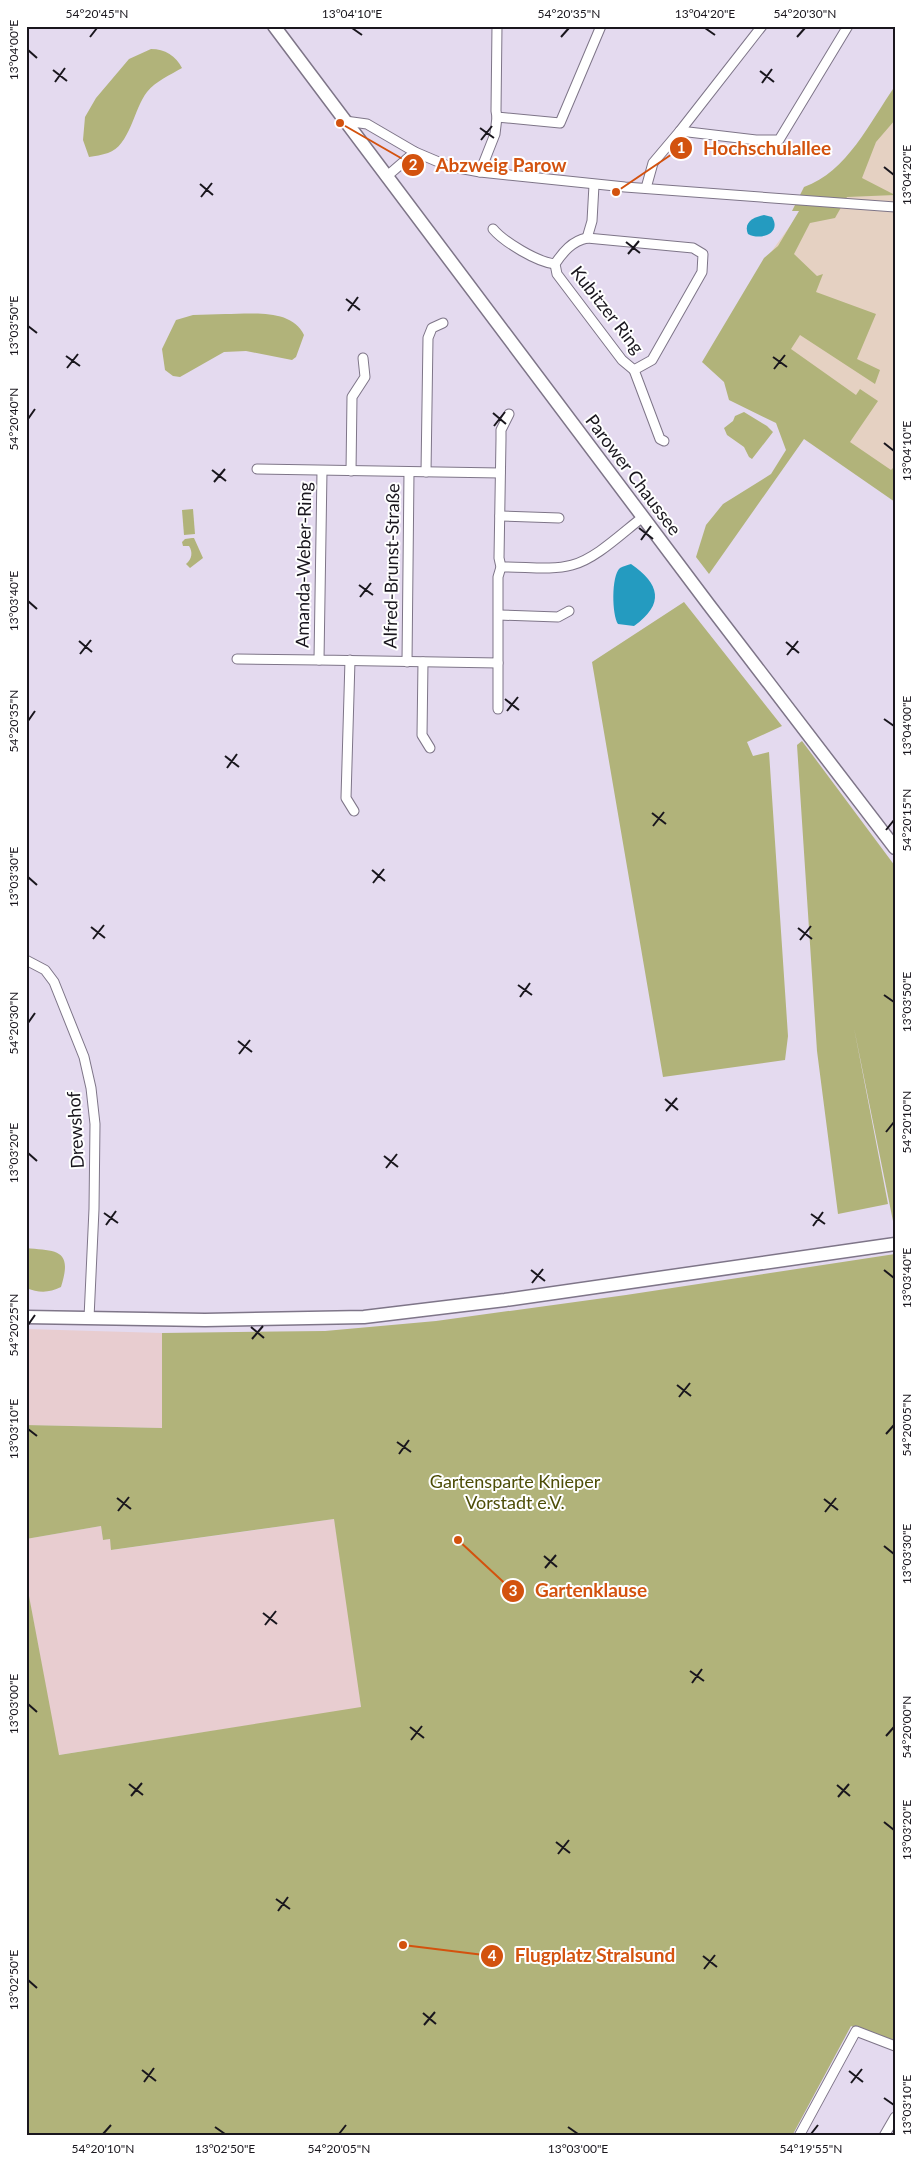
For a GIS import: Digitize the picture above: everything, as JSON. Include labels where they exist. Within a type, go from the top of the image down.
[{"type":"street","name":"Parower Chaussee","points":[[274,26],[386,177],[895,848]]},
{"type":"street","points":[[480,172],[495,134],[498,117],[496,111],[497,26]]},
{"type":"street","points":[[498,117],[560,123],[601,26]]},
{"type":"street","points":[[646,188],[653,163],[762,26]]},
{"type":"street","points":[[680,131],[721,137],[779,140],[848,26]]},
{"type":"street","points":[[345,121],[367,124],[415,152],[448,166],[480,172],[594,185],[895,206]]},
{"type":"street","points":[[386,177],[415,152]]},
{"type":"street","name":"Kubitzer Ring","points":[[587,238],[592,221],[594,185]]},
{"type":"street","points":[[494,229],[499,236],[522,250],[543,262],[555,264]]},
{"type":"street","name":"Kubitzer Ring","points":[[587,238],[693,248],[702,254],[702,272],[652,360],[634,370],[622,360],[557,274],[555,264],[570,246],[578,240],[587,238]]},
{"type":"street","points":[[426,472],[428,338],[432,328],[443,323]]},
{"type":"street","points":[[352,471],[352,397],[364,377],[364,358]]},
{"type":"street","points":[[634,370],[660,439],[664,441]]},
{"type":"street","points":[[498,709],[501,430],[509,414]]},
{"type":"street","name":"Amanda-Weber-Ring","points":[[257,469],[500,473]]},
{"type":"street","name":"Amanda-Weber-Ring","points":[[319,660],[322,471]]},
{"type":"street","name":"Alfred-Brunst-Straße","points":[[407,662],[409,472]]},
{"type":"street","points":[[500,516],[559,518]]},
{"type":"street","points":[[501,566],[562,567],[577,564],[594,554],[643,517]]},
{"type":"street","points":[[499,615],[558,617],[569,611]]},
{"type":"street","name":"Amanda-Weber-Ring","points":[[238,659],[498,663]]},
{"type":"street","points":[[350,660],[346,798],[354,811]]},
{"type":"street","points":[[423,662],[422,735],[430,748]]},
{"type":"street","name":"Drewshof","points":[[26,960],[45,970],[54,982],[84,1057],[91,1088],[95,1124],[94,1209],[89,1318]]},
{"type":"street","points":[[26,1317],[205,1320],[364,1317],[496,1301],[895,1244]]},
{"type":"street","points":[[799,2136],[856,2030],[895,2046]]},
{"type":"street","points":[[884,2136],[895,2117]]},
{"type":"shaded area","points":[[895,93],[895,495],[705,362],[766,259],[825,178],[850,157]]},
{"type":"shaded area","points":[[26,1329],[162,1333],[163,1428],[26,1425]]},
{"type":"shaded area","points":[[334,1519],[353,1637],[361,1708],[58,1755],[26,1580],[26,1539],[101,1526],[103,1540],[110,1539],[112,1550]]},
{"type":"green space","points":[[151,49],[161,50],[170,54],[182,68],[159,81],[147,92],[122,143],[106,154],[89,157],[83,140],[85,117],[96,98],[129,59]]},
{"type":"green space","points":[[895,86],[895,120],[876,142],[862,178],[895,195],[847,197],[835,218],[810,223],[794,254],[817,276],[823,274],[816,292],[876,314],[857,359],[880,370],[875,384],[800,335],[791,349],[856,395],[860,389],[878,401],[850,442],[891,470],[895,466],[895,502],[804,439],[709,574],[696,557],[706,525],[723,504],[771,474],[786,450],[776,423],[729,400],[724,382],[702,362],[764,258],[778,246],[799,211],[792,211],[804,187],[819,180],[845,158],[867,130]]},
{"type":"green space","points":[[258,314],[280,316],[298,326],[304,335],[296,357],[292,360],[246,351],[224,352],[180,377],[173,376],[165,370],[162,349],[176,320],[193,315]]},
{"type":"green space","points":[[744,412],[767,426],[773,432],[752,459],[744,447],[727,435],[724,428],[733,421],[735,416]]},
{"type":"green space","points":[[193,509],[195,534],[184,535],[182,510]]},
{"type":"green space","points":[[194,538],[203,558],[190,568],[186,564],[191,558],[191,551],[189,546],[183,546],[182,542],[185,539]]},
{"type":"green space","points":[[684,602],[782,726],[747,742],[753,756],[769,752],[788,1036],[785,1060],[663,1077],[592,662]]},
{"type":"green space","points":[[802,741],[895,866],[895,1231],[854,1028],[888,1204],[838,1214],[817,1051],[797,745]]},
{"type":"green space","points":[[26,1248],[46,1250],[60,1254],[65,1265],[61,1287],[44,1292],[26,1288]]},
{"type":"green space","name":"Gartensparte Knieper Vorstadt e.V.","points":[[895,1254],[895,2043],[851,2026],[792,2136],[26,2136],[26,1580],[59,1755],[361,1707],[334,1519],[111,1550],[110,1539],[103,1540],[101,1526],[26,1539],[26,1425],[162,1428],[162,1333],[325,1331],[436,1321],[626,1295]]},
{"type":"water","points":[[764,215],[772,217],[774,227],[772,231],[759,237],[748,234],[748,223]]},
{"type":"water","points":[[631,564],[648,579],[655,594],[651,610],[634,626],[618,624],[614,604],[614,587],[617,572],[620,568]]},
{"type":"place","name":"Abzweig Parow","points":[[340,123]]},
{"type":"place","name":"Hochschulallee","points":[[616,192]]},
{"type":"place","name":"Gartenklause","points":[[458,1540]]},
{"type":"place","name":"Flugplatz Stralsund","points":[[403,1945]]}]
